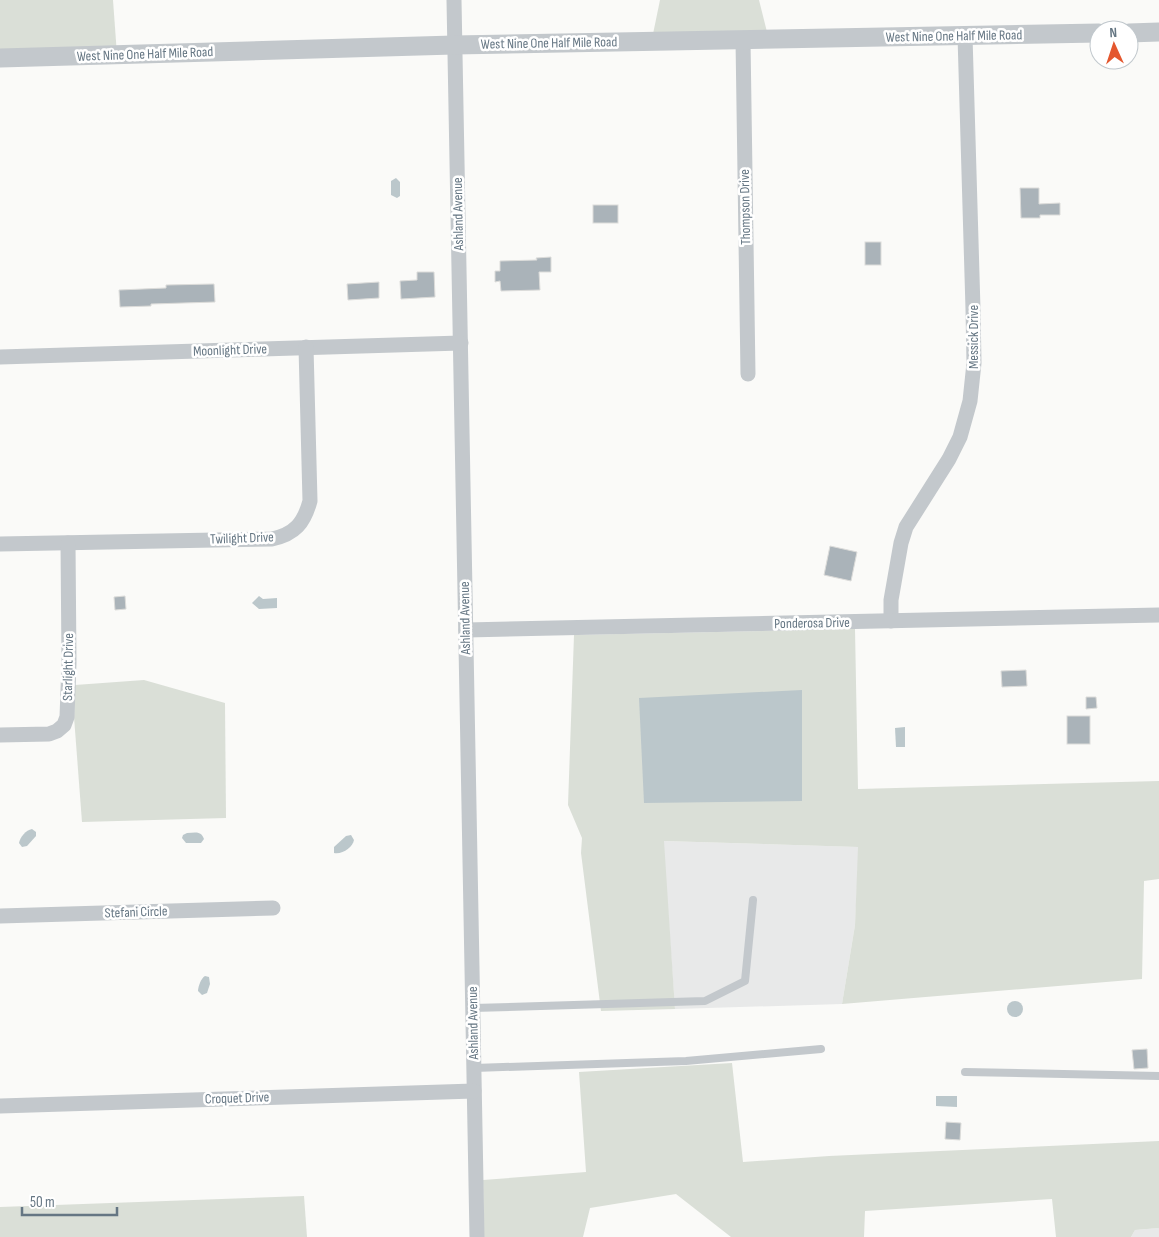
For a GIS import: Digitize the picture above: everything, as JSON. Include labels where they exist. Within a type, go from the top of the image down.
[{"type":"street","name":"Ashland Avenue","points":[[454,0],[477,1237]]},
{"type":"street","points":[[1139,33],[1159,32]]},
{"type":"street","name":"West Nine One Half Mile Road","points":[[0,58],[454,45],[1089,33]]},
{"type":"street","name":"Messick Drive","points":[[891,621],[896,571],[906,527],[949,459],[960,437],[970,401],[974,363],[965,36]]},
{"type":"street","name":"Thompson Drive","points":[[742,40],[748,374]]},
{"type":"street","name":"Moonlight Drive","points":[[0,357],[461,343]]},
{"type":"street","name":"Twilight Drive","points":[[0,544],[272,539],[282,537],[291,532],[301,523],[307,513],[310,501],[306,348]]},
{"type":"street","name":"Starlight Drive","points":[[0,734],[49,734],[57,731],[64,725],[68,717],[68,543]]},
{"type":"street","name":"Ponderosa Drive","points":[[466,630],[1159,615]]},
{"type":"street","name":"Stefani Circle","points":[[0,916],[273,908]]},
{"type":"street","name":"Croquet Drive","points":[[0,1106],[474,1091]]},
{"type":"lane","points":[[473,1008],[705,1001],[745,981],[754,900]]},
{"type":"lane","points":[[474,1068],[686,1061],[821,1049]]},
{"type":"lane","points":[[964,1072],[1159,1076]]},
{"type":"shaded area","points":[[0,0],[113,0],[117,55],[0,58]]},
{"type":"shaded area","points":[[660,0],[759,0],[767,32],[653,34]]},
{"type":"shaded area","points":[[396,178],[400,182],[400,196],[397,198],[391,195],[391,181]]},
{"type":"shaded area","points":[[259,596],[263,599],[277,598],[277,608],[259,609],[252,603]]},
{"type":"shaded area","points":[[855,629],[858,789],[1159,781],[1159,879],[1144,881],[1142,979],[842,1004],[855,925],[858,847],[664,841],[675,1009],[601,1011],[581,853],[582,838],[568,805],[574,635]]},
{"type":"shaded area","points":[[144,680],[225,703],[226,818],[82,822],[74,717],[75,685]]},
{"type":"shaded area","points":[[802,690],[802,801],[644,803],[639,698]]},
{"type":"shaded area","points":[[905,727],[905,747],[896,747],[895,728]]},
{"type":"shaded area","points":[[32,829],[36,832],[36,836],[27,846],[22,847],[19,843],[21,838]]},
{"type":"shaded area","points":[[187,833],[199,833],[204,839],[201,843],[186,843],[182,838]]},
{"type":"shaded area","points":[[351,835],[354,840],[349,848],[344,852],[334,853],[334,847],[346,836]]},
{"type":"shaded area","points":[[663,841],[859,847],[855,925],[842,1004],[675,1009]]},
{"type":"shaded area","points":[[205,976],[209,977],[210,984],[207,993],[202,995],[198,989]]},
{"type":"shaded area","points":[[1015,1001],[1023,1009],[1015,1017],[1007,1009]]},
{"type":"shaded area","points":[[732,1063],[743,1162],[829,1156],[1159,1141],[1159,1228],[1135,1230],[1131,1237],[1056,1237],[1052,1199],[865,1211],[864,1237],[731,1237],[676,1194],[590,1208],[583,1237],[484,1237],[483,1180],[586,1172],[579,1072]]},
{"type":"shaded area","points":[[936,1096],[957,1096],[957,1107],[936,1106]]},
{"type":"shaded area","points":[[304,1196],[307,1237],[0,1237],[0,1207]]},
{"type":"shaded area","points":[[1159,1228],[1159,1237],[1131,1237],[1135,1230]]},
{"type":"building","points":[[1020,188],[1039,188],[1039,204],[1060,203],[1060,215],[1040,215],[1040,218],[1021,218]]},
{"type":"building","points":[[593,205],[618,205],[618,223],[593,223]]},
{"type":"building","points":[[865,242],[881,242],[881,265],[865,265]]},
{"type":"building","points":[[551,257],[551,272],[539,272],[540,290],[501,291],[500,281],[495,282],[495,271],[500,271],[500,261],[537,260],[536,258]]},
{"type":"building","points":[[417,272],[434,272],[435,297],[401,299],[400,281],[417,280]]},
{"type":"building","points":[[379,282],[379,298],[348,300],[347,284]]},
{"type":"building","points":[[214,284],[215,302],[120,307],[119,290],[166,288],[166,285]]},
{"type":"building","points":[[830,546],[857,552],[851,581],[824,575]]},
{"type":"building","points":[[125,596],[126,609],[115,610],[114,597]]},
{"type":"building","points":[[1026,670],[1027,686],[1002,687],[1001,671]]},
{"type":"building","points":[[1086,697],[1096,697],[1097,708],[1086,709]]},
{"type":"building","points":[[1067,716],[1090,716],[1090,744],[1067,744]]},
{"type":"building","points":[[1147,1049],[1148,1068],[1134,1069],[1132,1050]]},
{"type":"building","points":[[946,1122],[961,1123],[960,1140],[945,1139]]}]
